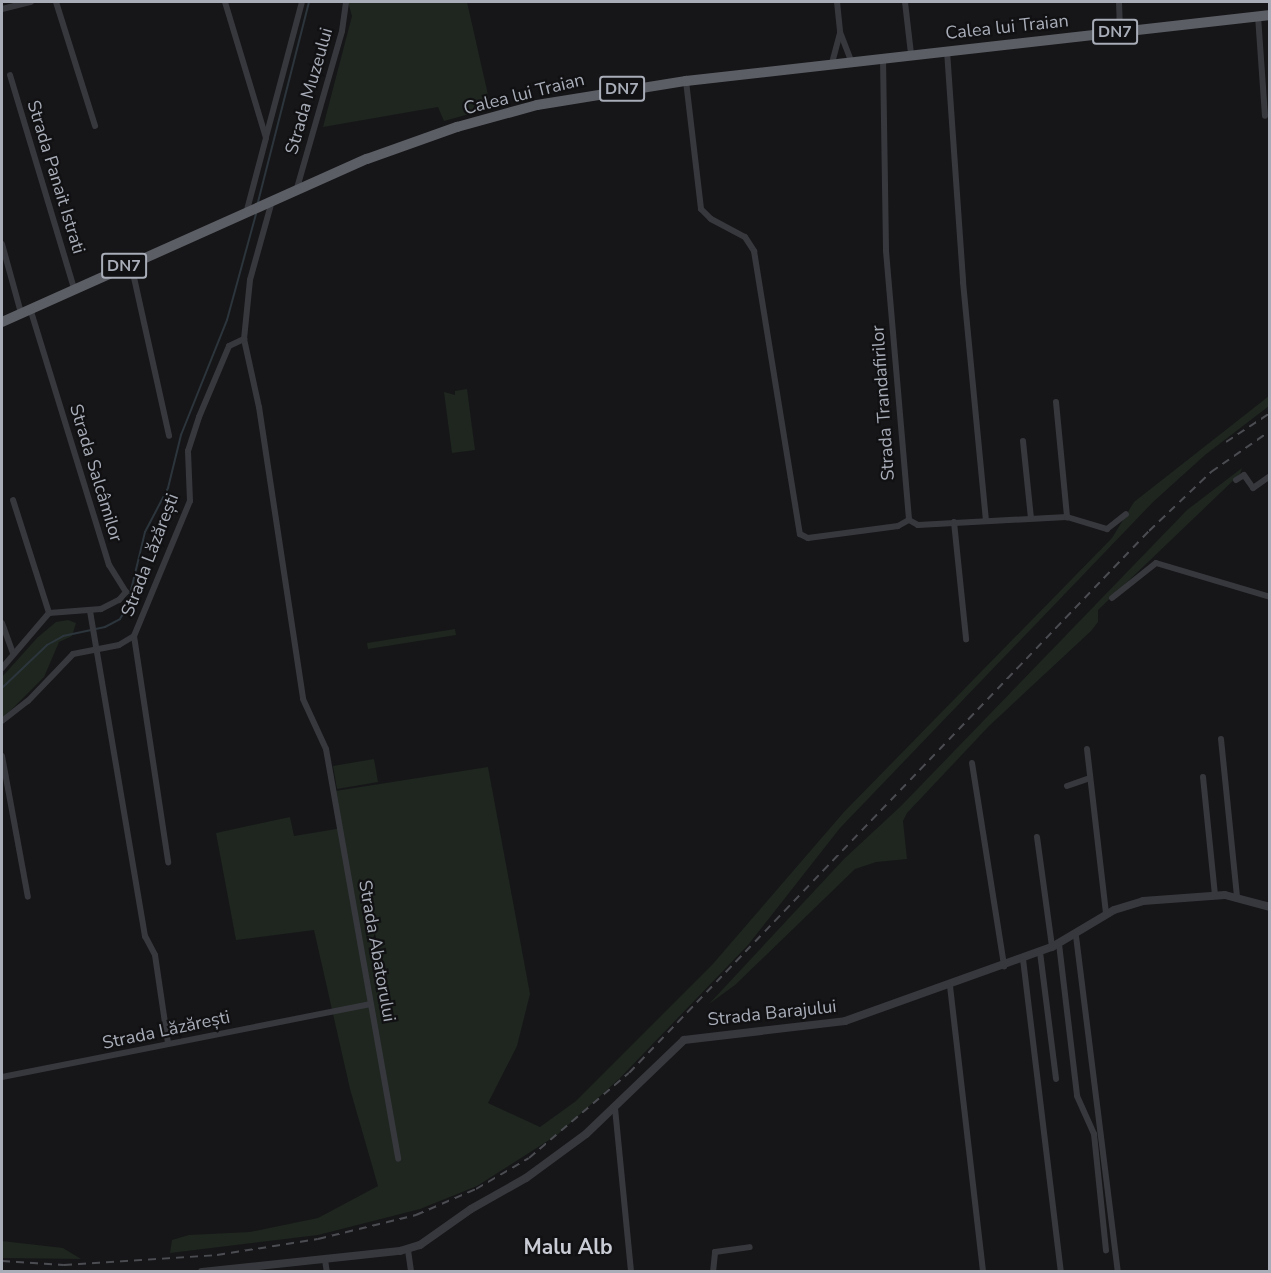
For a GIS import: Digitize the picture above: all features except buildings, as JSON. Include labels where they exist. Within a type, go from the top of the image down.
[{"type":"highway","name":"Calea lui Traian","points":[[2,322],[297,188],[409,143],[511,112],[592,94],[686,81],[1264,15]]},
{"type":"street","points":[[2,9],[31,2]]},
{"type":"street","points":[[56,2],[95,126]]},
{"type":"street","points":[[225,2],[266,138]]},
{"type":"street","name":"Strada Abatorului","points":[[302,2],[266,138],[244,339],[259,406],[303,699],[326,749],[398,1159]]},
{"type":"street","name":"Strada Muzeului","points":[[297,188],[342,31],[346,2]]},
{"type":"street","points":[[837,2],[840,32],[851,61]]},
{"type":"street","points":[[905,2],[911,54]]},
{"type":"street","points":[[1119,2],[1120,31]]},
{"type":"street","points":[[1264,15],[1265,116]]},
{"type":"street","points":[[832,63],[840,32]]},
{"type":"street","points":[[947,50],[963,282],[986,519]]},
{"type":"street","name":"Strada Trandafirilor","points":[[883,58],[886,251],[909,520]]},
{"type":"street","name":"Strada Panait Istrati","points":[[10,75],[74,289]]},
{"type":"street","points":[[686,81],[701,209],[711,219],[750,242],[754,250],[800,534],[808,538],[898,526],[909,520],[918,525],[986,519],[1067,517],[1107,529],[1126,514]]},
{"type":"street","points":[[2,244],[26,311]]},
{"type":"street","points":[[131,263],[170,436]]},
{"type":"street","name":"Strada Salcâmilor","points":[[26,311],[109,565],[126,586],[119,600],[90,611]]},
{"type":"street","name":"Strada Lăzărești","points":[[2,721],[28,701],[68,658],[97,648],[119,645],[134,636],[190,501],[188,451],[195,425],[230,346],[244,339]]},
{"type":"street","points":[[1056,402],[1067,517]]},
{"type":"street","points":[[1023,441],[1031,518]]},
{"type":"street","points":[[1236,480],[1244,475],[1253,488],[1269,476]]},
{"type":"street","points":[[13,500],[49,613]]},
{"type":"street","points":[[954,522],[966,639]]},
{"type":"street","points":[[1112,598],[1156,563],[1269,597]]},
{"type":"street","points":[[2,668],[49,613],[90,611],[145,936],[155,956],[168,1043]]},
{"type":"street","points":[[2,623],[12,654]]},
{"type":"street","points":[[134,636],[168,862]]},
{"type":"street","points":[[1221,739],[1237,896]]},
{"type":"street","points":[[1087,749],[1106,915]]},
{"type":"street","points":[[2,756],[28,897]]},
{"type":"street","points":[[972,763],[1004,966]]},
{"type":"street","points":[[1203,777],[1215,895]]},
{"type":"street","points":[[1067,786],[1090,778]]},
{"type":"street","points":[[1037,837],[1077,1096],[1094,1134],[1106,1250]]},
{"type":"street","name":"Strada Barajului","points":[[202,1272],[408,1250],[545,1166],[615,1108],[684,1040],[845,1021],[1023,959],[1076,936],[1106,915],[1143,901],[1215,895],[1237,896],[1269,907]]},
{"type":"street","points":[[1076,936],[1118,1272]]},
{"type":"street","points":[[1040,952],[1056,1079]]},
{"type":"street","points":[[1023,959],[1061,1272]]},
{"type":"street","points":[[950,986],[983,1272]]},
{"type":"street","name":"Strada Lăzărești","points":[[2,1077],[371,1004]]},
{"type":"street","points":[[615,1108],[631,1272]]},
{"type":"street","points":[[713,1272],[715,1252],[750,1247]]},
{"type":"street","points":[[408,1250],[411,1272]]},
{"type":"street","points":[[325,1260],[327,1272]]},
{"type":"shaded area","points":[[348,2],[467,2],[491,108],[444,121],[438,107],[323,127],[352,16]]},
{"type":"shaded area","points":[[467,389],[475,450],[452,453],[444,392],[455,395],[455,391]]},
{"type":"shaded area","points":[[1269,396],[1269,406],[1205,455],[1153,502],[840,828],[748,945],[619,1079],[557,1135],[477,1186],[420,1209],[318,1235],[170,1253],[172,1240],[189,1235],[250,1232],[318,1218],[378,1186],[350,1089],[314,930],[236,940],[216,833],[290,817],[294,836],[342,828],[335,791],[488,767],[530,994],[517,1046],[488,1103],[540,1127],[576,1101],[712,965],[844,812],[1112,538],[1134,502]]},
{"type":"shaded area","points":[[1242,468],[1240,474],[1098,610],[1098,622],[1091,631],[989,726],[907,813],[903,821],[907,859],[876,862],[855,869],[735,985],[709,1004],[844,859],[901,806],[1187,510]]},
{"type":"shaded area","points":[[68,620],[76,623],[72,636],[59,642],[44,677],[2,719],[2,677],[38,637],[56,622]]},
{"type":"shaded area","points":[[455,629],[456,635],[368,649],[367,643]]},
{"type":"shaded area","points":[[374,759],[378,782],[337,789],[333,766]]},
{"type":"shaded area","points":[[2,1241],[63,1248],[81,1259],[2,1258]]},
{"type":"waterway","points":[[258,202],[309,2]]},
{"type":"waterway","points":[[2,688],[47,645],[63,636],[105,627],[120,619],[127,607],[145,532],[168,488],[181,435],[227,320],[256,214]]},
{"type":"railway","points":[[1226,442],[1270,413]]},
{"type":"railway","points":[[2,1261],[64,1265],[217,1255],[318,1239],[416,1215],[476,1189],[529,1158],[629,1073],[1149,531],[1211,472],[1270,431]]},
{"type":"district","name":"Malu Alb","points":[[568,1247]]}]
